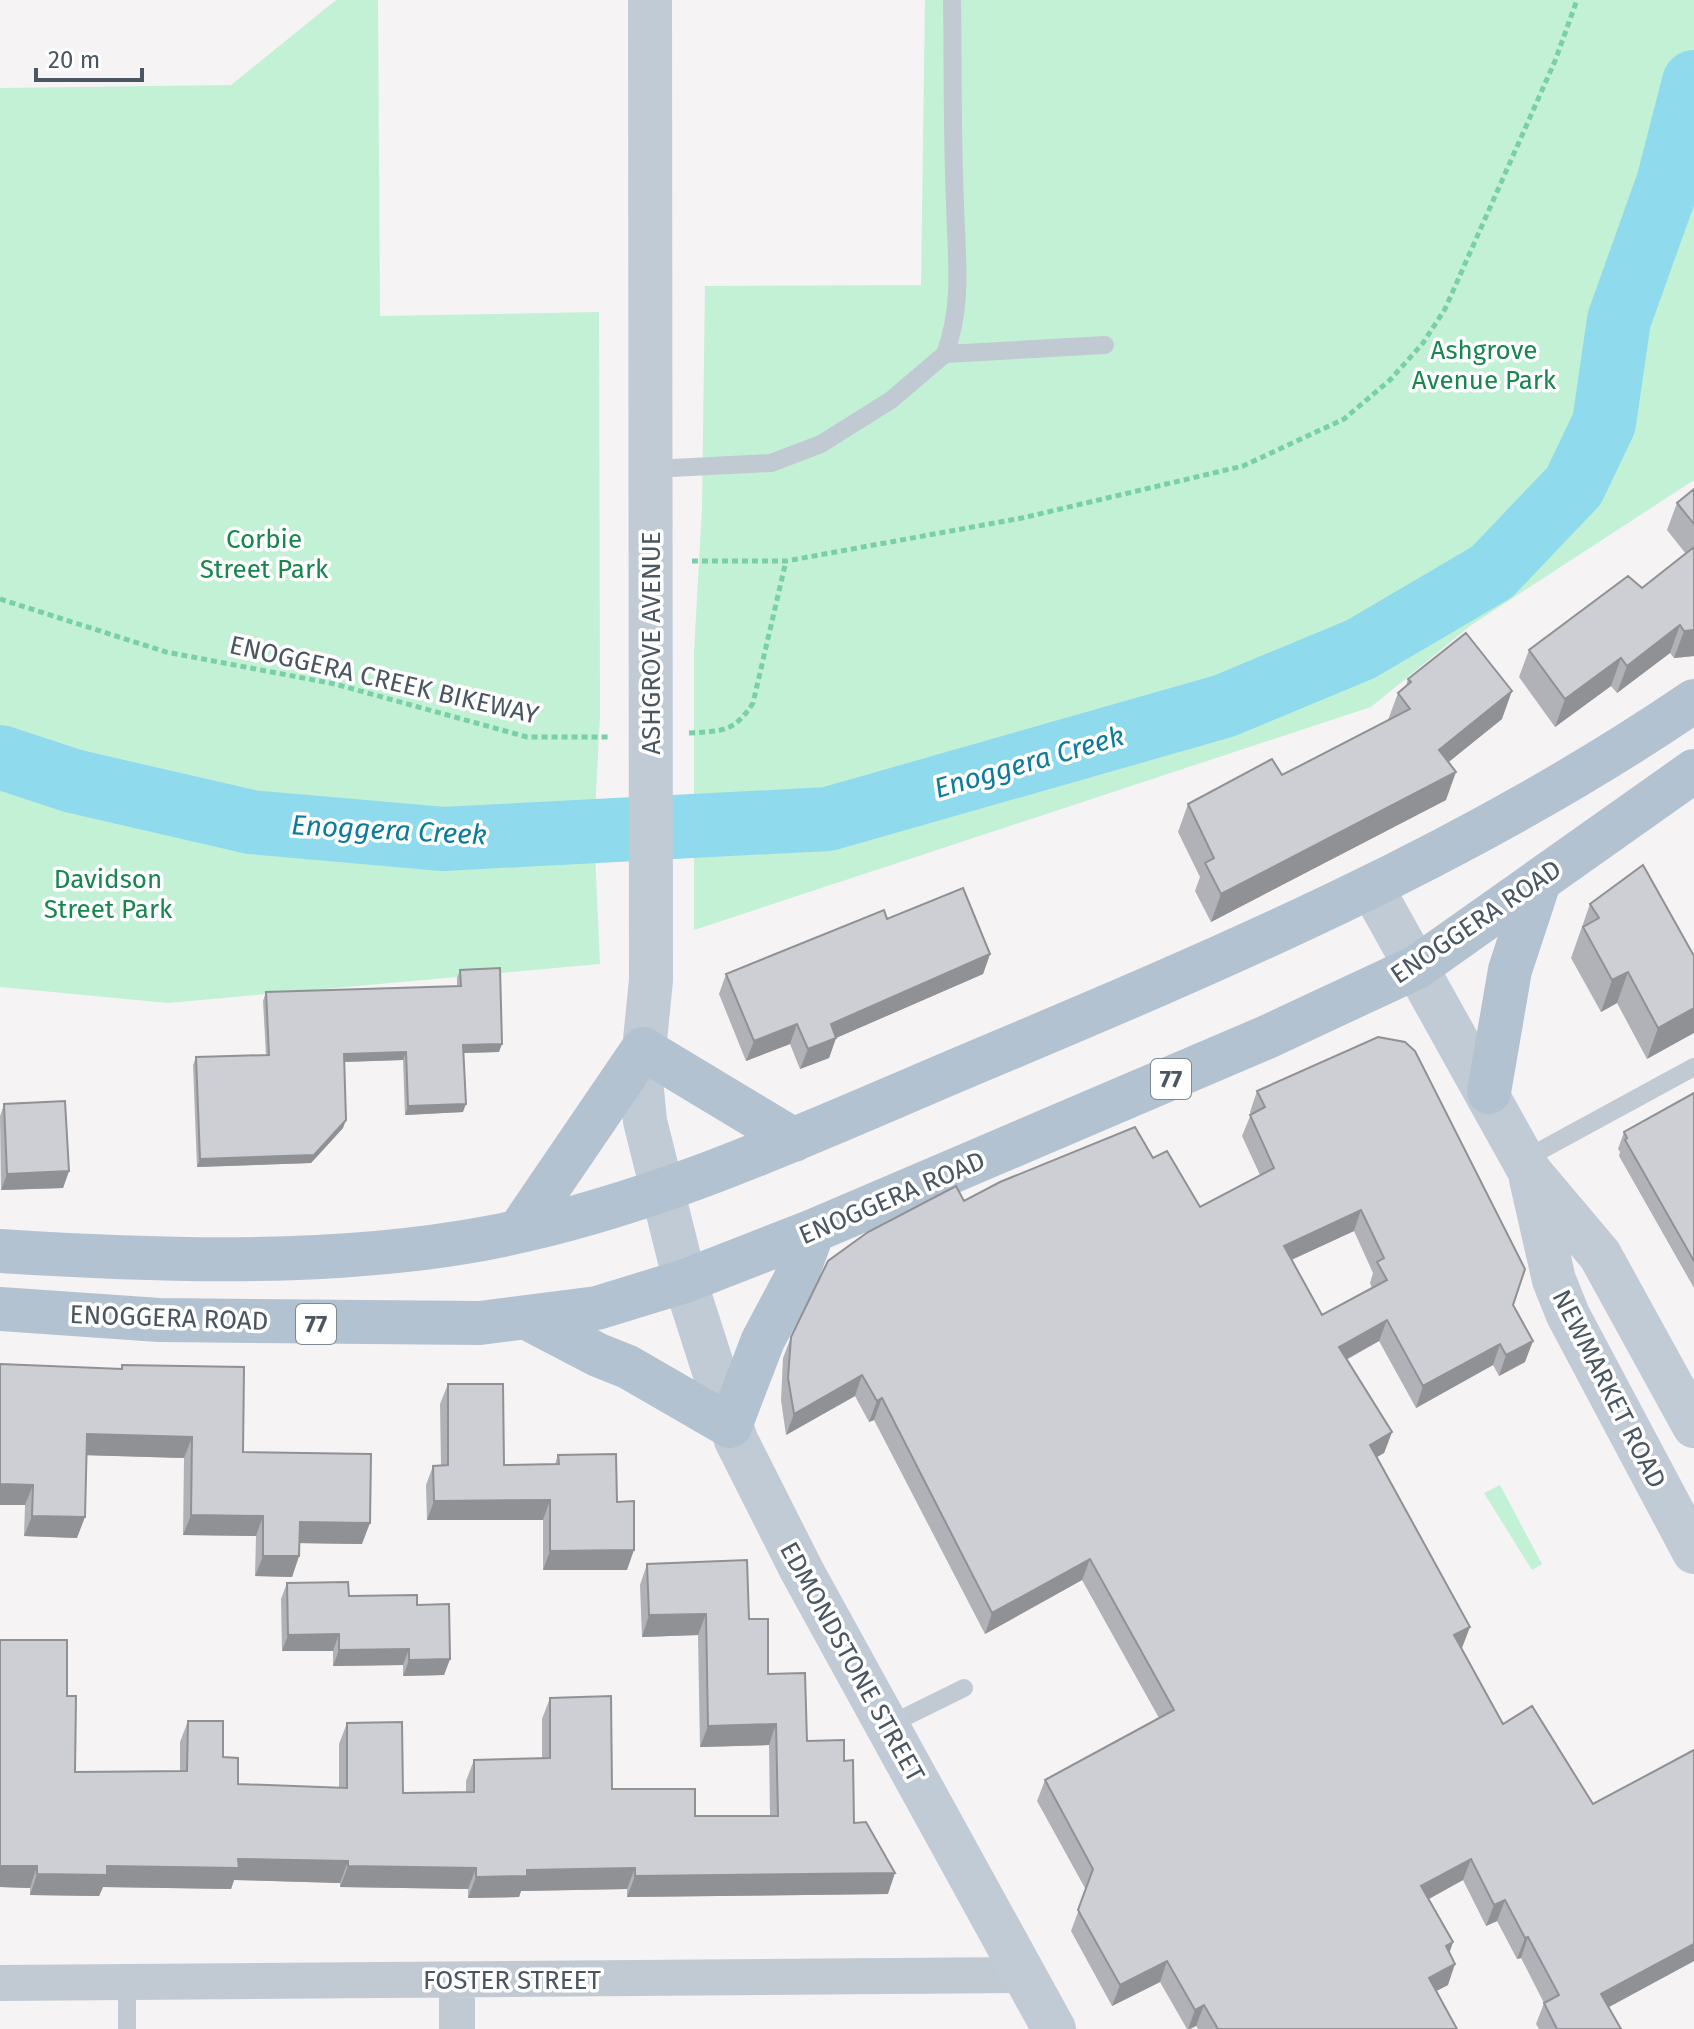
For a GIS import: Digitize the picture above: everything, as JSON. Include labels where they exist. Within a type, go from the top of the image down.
[{"type":"main road","name":"ASHGROVE AVENUE","points":[[650,0],[653,469],[649,697],[652,914],[651,980],[643,1049],[642,1101],[661,1191],[685,1281]]},
{"type":"main road","points":[[0,1251],[204,1257],[334,1254],[437,1246],[519,1231],[661,1191],[794,1140],[1212,963],[1372,888],[1565,783],[1694,701]]},
{"type":"main road","name":"ENOGGERA ROAD","points":[[0,1309],[159,1320],[345,1325],[529,1319],[597,1308],[685,1281],[813,1231],[1267,1037],[1417,967],[1694,771]]},
{"type":"main road","points":[[1489,1092],[1510,970],[1539,882]]},
{"type":"main road","name":"NEWMARKET ROAD","points":[[1372,888],[1489,1092],[1527,1166],[1600,1255],[1687,1398]]},
{"type":"main road","points":[[519,1231],[643,1049],[794,1140]]},
{"type":"main road","name":"NEWMARKET ROAD","points":[[1527,1166],[1554,1280],[1568,1315],[1694,1552]]},
{"type":"main road","points":[[529,1319],[628,1367],[730,1426],[763,1340],[795,1280],[813,1231]]},
{"type":"main road","name":"EDMONDSTONE STREET","points":[[685,1281],[719,1378],[730,1426],[773,1517],[1054,2029]]},
{"type":"street","name":"FOSTER STREET","points":[[0,1983],[1025,1975]]},
{"type":"street","points":[[457,1980],[457,2029]]},
{"type":"lane","points":[[653,469],[771,463],[821,444],[891,400],[945,354],[954,329],[960,289],[955,203],[952,0]]},
{"type":"lane","points":[[945,354],[1105,345]]},
{"type":"lane","points":[[1527,1166],[1694,1067]]},
{"type":"lane","points":[[887,1726],[964,1688]]},
{"type":"lane","points":[[127,1982],[127,2029]]},
{"type":"path","points":[[692,561],[786,561],[1022,518],[1243,466],[1344,419],[1390,380],[1423,343],[1445,309],[1555,61],[1577,0]]},
{"type":"path","points":[[677,733],[722,731],[741,722],[753,703],[786,561]]},
{"type":"path","name":"ENOGGERA CREEK BIKEWAY","points":[[0,599],[166,652],[335,684],[527,737],[618,736]]},
{"type":"green space","name":"Corbie Street Park","points":[[336,0],[378,0],[380,316],[599,312],[600,716],[594,831],[600,964],[168,1003],[0,987],[0,88],[231,85]]},
{"type":"green space","name":"Ashgrove Avenue Park","points":[[925,0],[1694,0],[1694,480],[1470,626],[1371,707],[694,930],[694,652],[702,508],[705,286],[921,285]]},
{"type":"green space","points":[[1500,1485],[1542,1564],[1532,1570],[1484,1493]]},
{"type":"building","points":[[1694,489],[1694,524],[1677,503]]},
{"type":"building","points":[[1694,547],[1694,630],[1684,631],[1680,625],[1627,666],[1621,658],[1565,699],[1529,650],[1628,576],[1642,588]]},
{"type":"building","points":[[1466,633],[1512,691],[1439,750],[1456,772],[1221,894],[1205,863],[1214,858],[1188,804],[1272,759],[1282,775],[1410,709],[1398,693],[1411,682],[1408,679]]},
{"type":"building","points":[[1643,865],[1694,956],[1694,1008],[1658,1028],[1628,972],[1612,980],[1583,927],[1599,918],[1590,904]]},
{"type":"building","points":[[963,888],[990,954],[831,1024],[836,1038],[808,1049],[797,1024],[754,1041],[726,974],[884,910],[887,919]]},
{"type":"building","points":[[500,968],[502,1044],[463,1045],[466,1104],[408,1106],[406,1052],[344,1054],[346,1120],[314,1155],[200,1159],[196,1057],[269,1055],[266,992],[461,986],[460,970]]},
{"type":"building","points":[[1378,1037],[1405,1042],[1415,1051],[1525,1269],[1513,1305],[1533,1341],[1506,1355],[1500,1344],[1423,1386],[1387,1320],[1339,1347],[1392,1432],[1370,1445],[1470,1627],[1454,1635],[1503,1724],[1532,1706],[1593,1804],[1694,1750],[1694,1944],[1601,1994],[1621,2029],[1557,2029],[1544,2003],[1559,1995],[1505,1900],[1494,1905],[1471,1859],[1421,1886],[1453,1942],[1446,1946],[1455,1964],[1429,1978],[1457,2029],[1218,2029],[1204,2005],[1195,2010],[1167,1961],[1120,1985],[1078,1910],[1093,1869],[1045,1780],[1174,1710],[1090,1559],[992,1613],[882,1398],[877,1401],[862,1375],[794,1414],[788,1378],[791,1337],[828,1261],[868,1232],[956,1186],[964,1201],[1000,1182],[1135,1127],[1153,1158],[1167,1151],[1200,1207],[1274,1168],[1250,1115],[1265,1107],[1257,1091]],"holes":[[[1361,1210],[1384,1258],[1377,1262],[1387,1280],[1322,1315],[1284,1246]]]},
{"type":"building","points":[[1694,1093],[1694,1261],[1625,1140],[1624,1132]]},
{"type":"building","points":[[65,1101],[69,1171],[7,1174],[4,1104]]},
{"type":"building","points":[[0,1364],[122,1369],[122,1365],[244,1367],[243,1452],[371,1454],[370,1523],[300,1522],[299,1556],[263,1556],[263,1516],[191,1515],[192,1437],[87,1434],[85,1517],[32,1516],[33,1485],[0,1484]]},
{"type":"building","points":[[448,1384],[503,1384],[504,1465],[559,1464],[558,1455],[616,1454],[617,1502],[634,1501],[634,1550],[550,1551],[550,1500],[434,1501],[433,1466],[448,1465]]},
{"type":"building","points":[[747,1560],[749,1619],[768,1619],[768,1674],[805,1673],[807,1741],[844,1740],[844,1761],[853,1760],[854,1823],[866,1822],[895,1873],[635,1876],[635,1868],[527,1870],[527,1876],[476,1877],[476,1868],[348,1866],[348,1861],[238,1859],[239,1868],[107,1866],[107,1875],[37,1874],[37,1866],[0,1866],[0,1640],[67,1640],[67,1696],[76,1696],[75,1772],[187,1771],[188,1721],[223,1721],[223,1757],[238,1758],[238,1784],[347,1788],[347,1723],[402,1722],[403,1793],[474,1792],[474,1760],[550,1758],[550,1698],[611,1696],[612,1789],[695,1789],[695,1816],[778,1816],[776,1724],[708,1726],[706,1614],[649,1615],[647,1564]]},
{"type":"building","points":[[348,1582],[349,1596],[417,1595],[417,1605],[449,1604],[450,1659],[409,1660],[409,1649],[339,1650],[339,1634],[288,1635],[287,1583]]},
{"type":"waterway","name":"Enoggera Creek","points":[[0,757],[73,781],[251,822],[443,839],[828,819],[1224,706],[1361,649],[1492,572],[1574,486],[1604,423],[1619,320],[1668,183],[1694,82]]},
{"type":"park label","name":"Davidson Street Park","points":[[108,894]]}]
